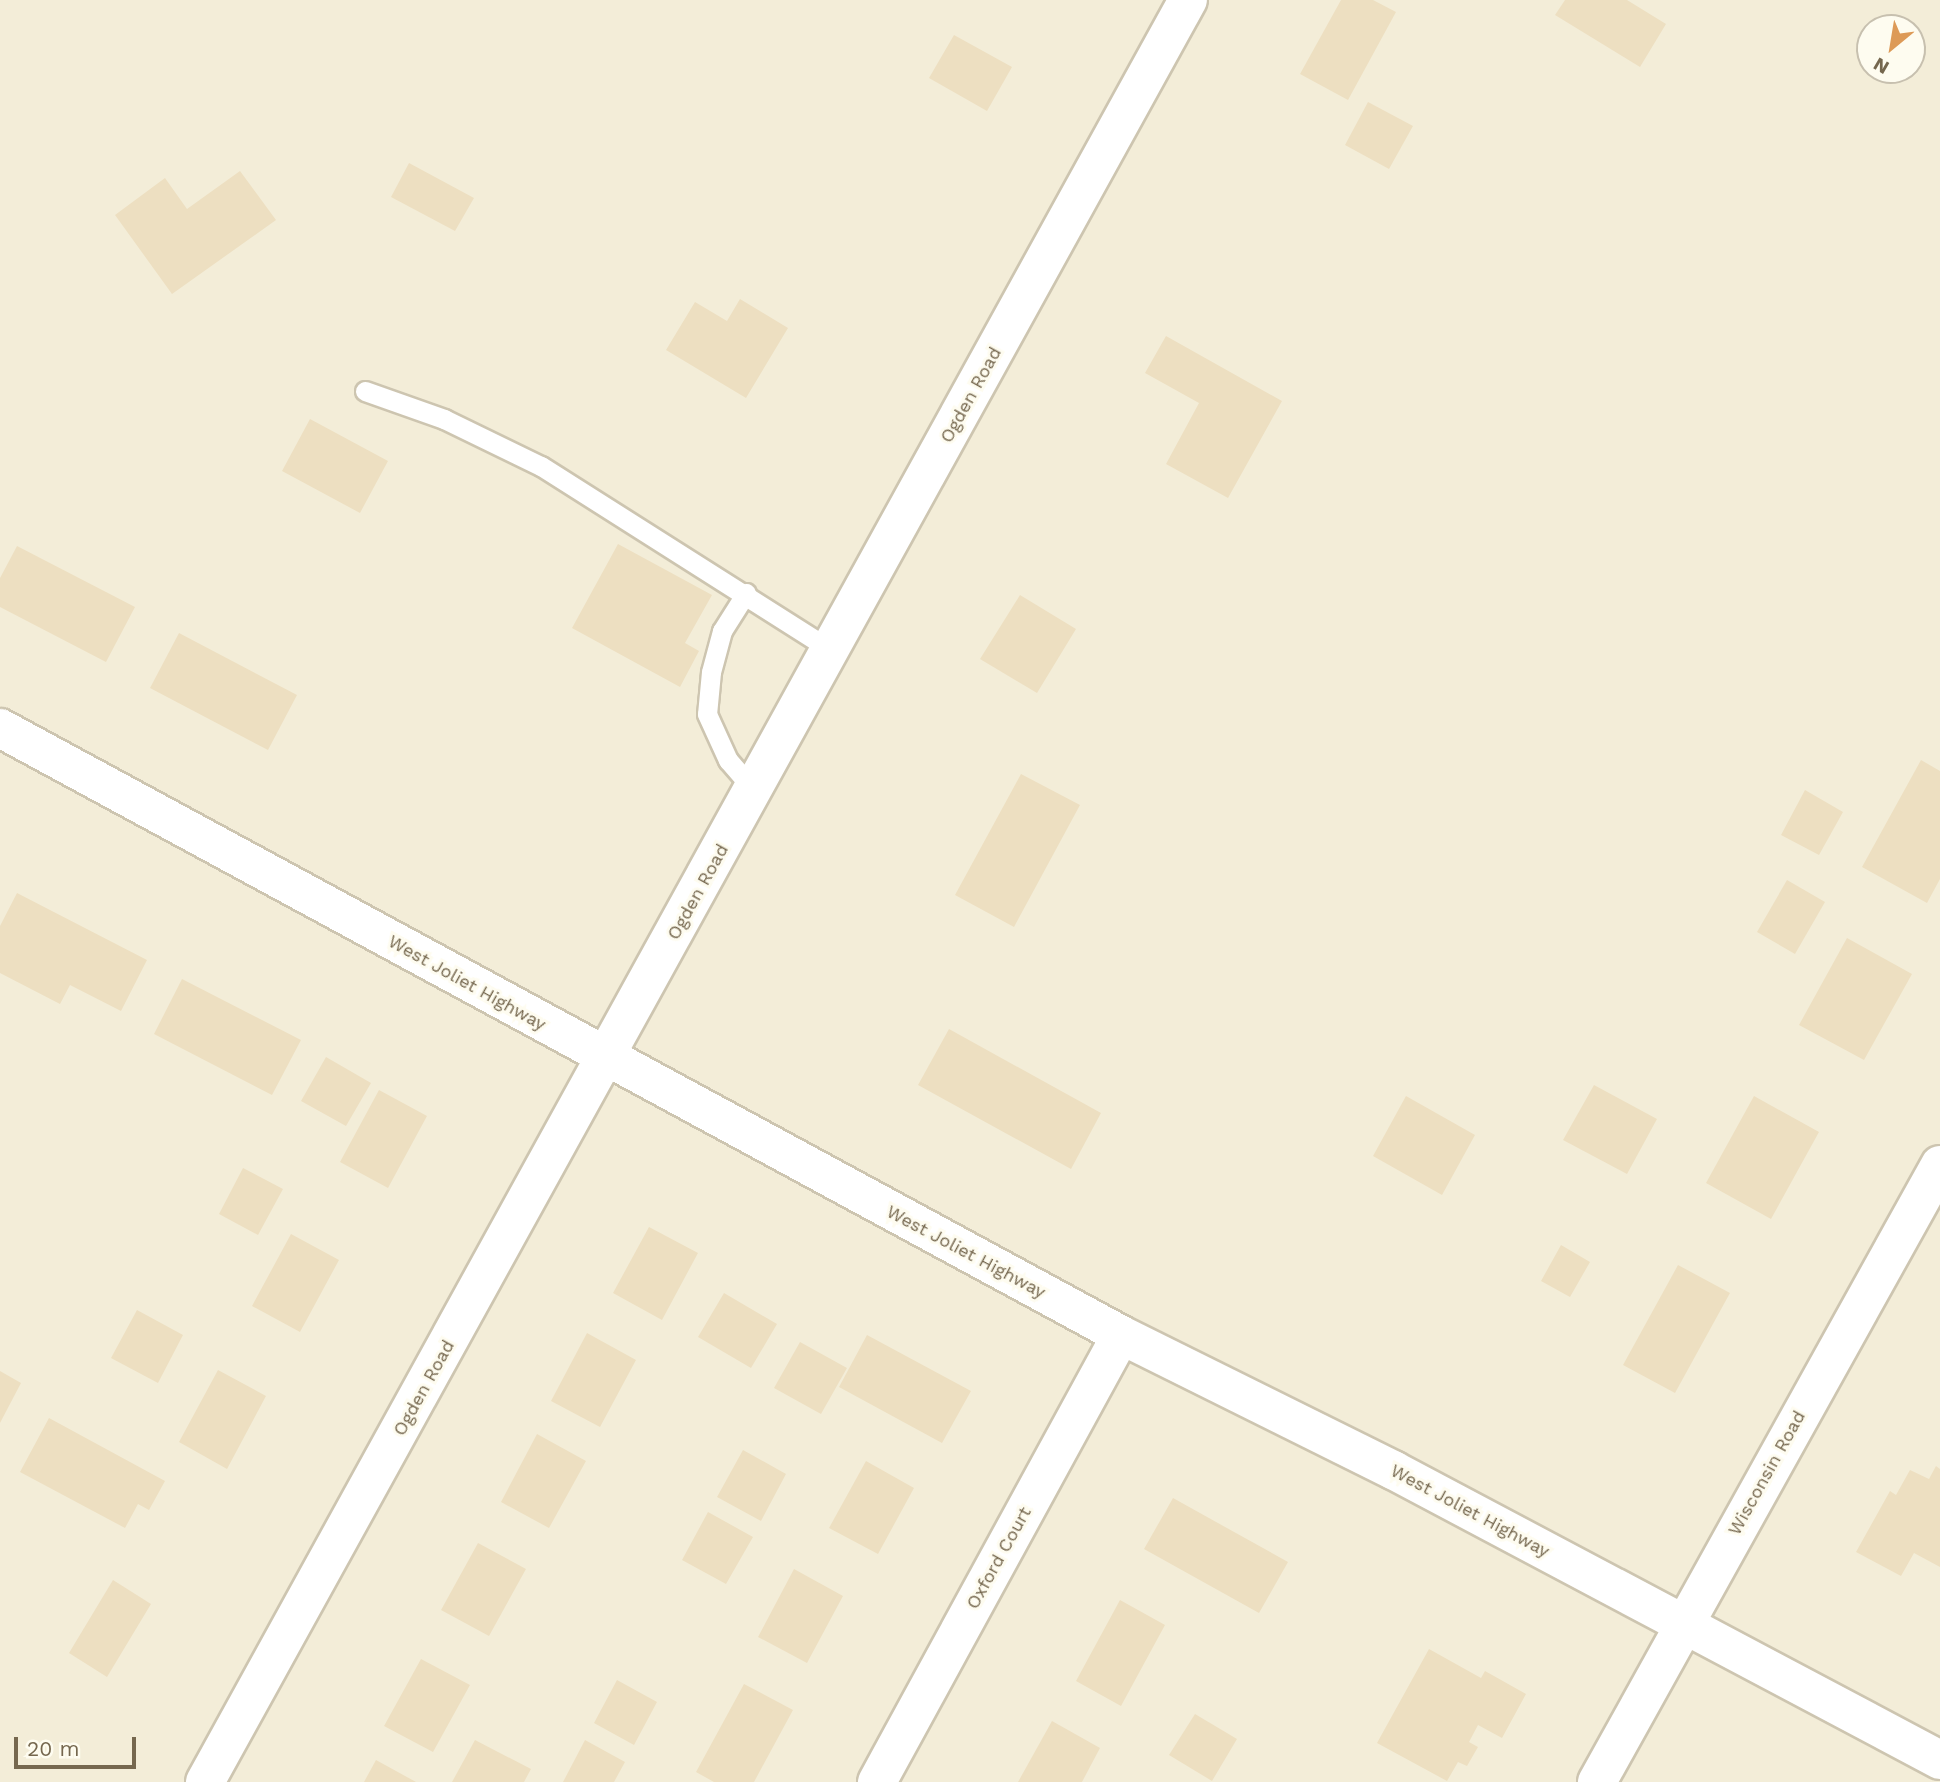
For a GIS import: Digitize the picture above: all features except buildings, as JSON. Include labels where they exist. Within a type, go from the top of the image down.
[{"type":"street","name":"Ogden Road","points":[[205,1782],[1188,0]]},
{"type":"street","name":"West Joliet Highway","points":[[0,728],[606,1059],[1122,1335],[1393,1470],[1940,1760]]},
{"type":"street","name":"Wisconsin Road","points":[[1597,1782],[1682,1624],[1940,1165]]},
{"type":"street","name":"Oxford Court","points":[[877,1782],[1122,1335]]},
{"type":"lane","points":[[365,391],[444,419],[541,466],[831,649]]},
{"type":"lane","points":[[746,593],[722,631],[711,671],[707,714],[728,760],[754,790]]},
{"type":"shaded area","points":[[0,0],[1940,0],[1940,1782],[0,1782]]}]
